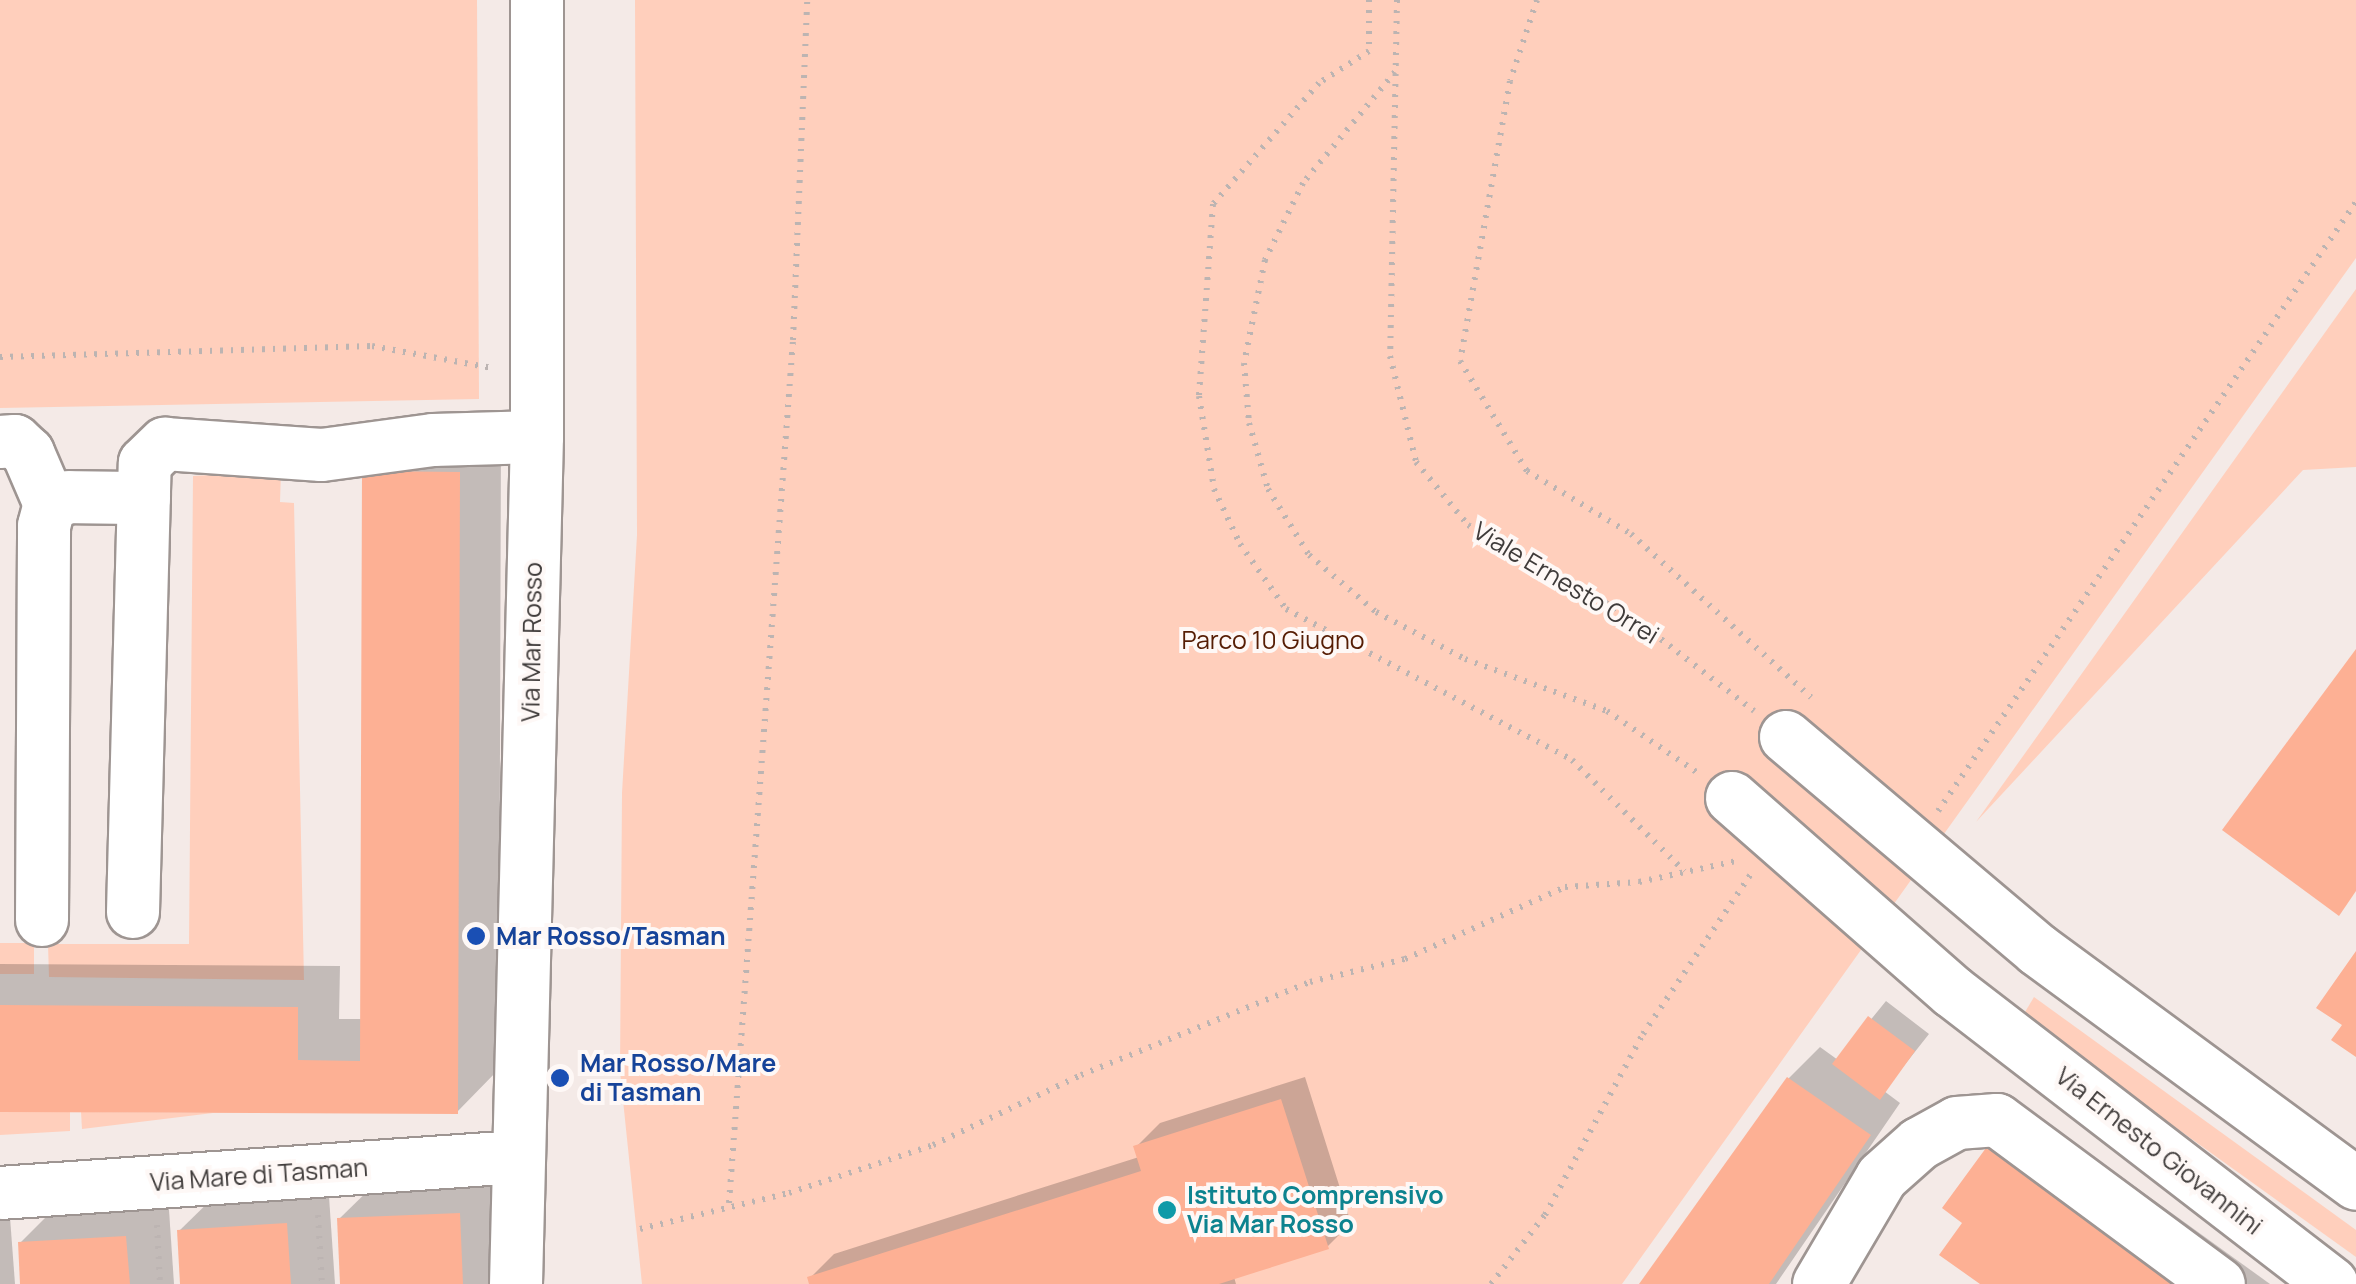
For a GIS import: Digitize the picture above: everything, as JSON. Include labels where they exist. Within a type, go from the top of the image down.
[{"type":"street","name":"Via Mar Rosso","points":[[516,1284],[537,437],[537,0]]},
{"type":"street","points":[[133,912],[145,463],[165,444],[322,455],[433,440],[537,437]]},
{"type":"street","points":[[0,442],[15,440],[28,453],[50,504],[44,526],[42,920]]},
{"type":"street","points":[[50,504],[69,497],[144,498]]},
{"type":"street","points":[[1806,725],[1849,788],[2038,950],[2356,1184]]},
{"type":"street","points":[[1732,798],[1782,853]]},
{"type":"street","name":"Via Ernesto Giovannini","points":[[1782,853],[2005,1033],[2332,1284]]},
{"type":"street","points":[[1958,1122],[2005,1033],[2038,950]]},
{"type":"street","points":[[1820,1284],[1882,1177],[1919,1144],[1958,1122],[1996,1120],[2219,1284]]},
{"type":"street","name":"Via Mare di Tasman","points":[[0,1193],[517,1157]]},
{"type":"path","points":[[729,1203],[792,360],[806,0]]},
{"type":"path","points":[[1369,0],[1370,50],[1319,83],[1213,204],[1198,396],[1214,488],[1240,544],[1286,610],[1572,760],[1685,872]]},
{"type":"path","name":"Viale Ernesto Orrei","points":[[1397,0],[1390,356],[1400,416],[1424,476],[1468,526],[1636,620],[1806,725]]},
{"type":"path","points":[[1537,0],[1506,100],[1460,362],[1527,472],[1631,534],[1806,725]]},
{"type":"path","points":[[1395,72],[1302,183],[1265,260],[1244,363],[1249,423],[1268,489],[1310,556],[1376,612],[1465,659],[1606,711],[1732,798]]},
{"type":"path","points":[[1920,805],[1933,818],[2356,202]]},
{"type":"path","points":[[0,357],[372,346],[479,365]]},
{"type":"path","points":[[640,1229],[729,1203],[789,1192],[933,1146],[1081,1075],[1310,982],[1405,959],[1565,887],[1685,872],[1782,853]]},
{"type":"path","points":[[1491,1284],[1545,1215],[1643,1034],[1782,853]]},
{"type":"path","points":[[316,1171],[322,1284]]},
{"type":"path","points":[[154,1182],[160,1284]]},
{"type":"green space","points":[[0,0],[477,0],[479,399],[0,408]]},
{"type":"green space","name":"Parco 10 Giugno","points":[[635,0],[2356,0],[2356,258],[1622,1284],[642,1284],[620,1071],[622,793],[637,535]]},
{"type":"green space","points":[[2356,289],[2356,467],[2303,470],[1976,822]]},
{"type":"green space","points":[[281,471],[280,502],[294,503],[304,980],[49,977],[48,944],[189,944],[193,476]]},
{"type":"green space","points":[[0,943],[34,943],[34,974],[0,974]]},
{"type":"green space","points":[[2034,997],[2356,1230],[2356,1257],[2022,1017]]},
{"type":"green space","points":[[0,1112],[70,1112],[70,1131],[0,1135]]},
{"type":"green space","points":[[81,1112],[213,1113],[82,1129]]},
{"type":"building","points":[[362,471],[460,472],[458,1114],[0,1112],[0,1005],[298,1007],[298,1060],[360,1061]]},
{"type":"building","points":[[2356,649],[2356,891],[2339,916],[2222,830]]},
{"type":"building","points":[[2356,951],[2356,1057],[2331,1040],[2342,1025],[2316,1008]]},
{"type":"building","points":[[1868,1016],[1915,1051],[1880,1100],[1832,1064]]},
{"type":"building","points":[[1787,1077],[1871,1135],[1769,1284],[1639,1284]]},
{"type":"building","name":"Istituto Comprensivo Via Mar Rosso","points":[[1281,1099],[1329,1249],[1219,1284],[809,1284],[807,1277],[1141,1171],[1133,1146]]},
{"type":"building","points":[[1994,1137],[2197,1284],[1980,1284],[1939,1255],[1962,1223],[1942,1208]]},
{"type":"building","points":[[460,1213],[463,1284],[340,1284],[337,1218]]},
{"type":"building","points":[[287,1223],[291,1284],[180,1284],[177,1230]]},
{"type":"building","points":[[126,1236],[130,1284],[20,1284],[18,1242]]},
{"type":"place","name":"Mar Rosso/Tasman","points":[[476,936]]},
{"type":"place","name":"Mar Rosso/Mare di Tasman","points":[[560,1078]]},
{"type":"place","name":"Istituto Comprensivo Via Mar Rosso","points":[[1167,1210]]}]
